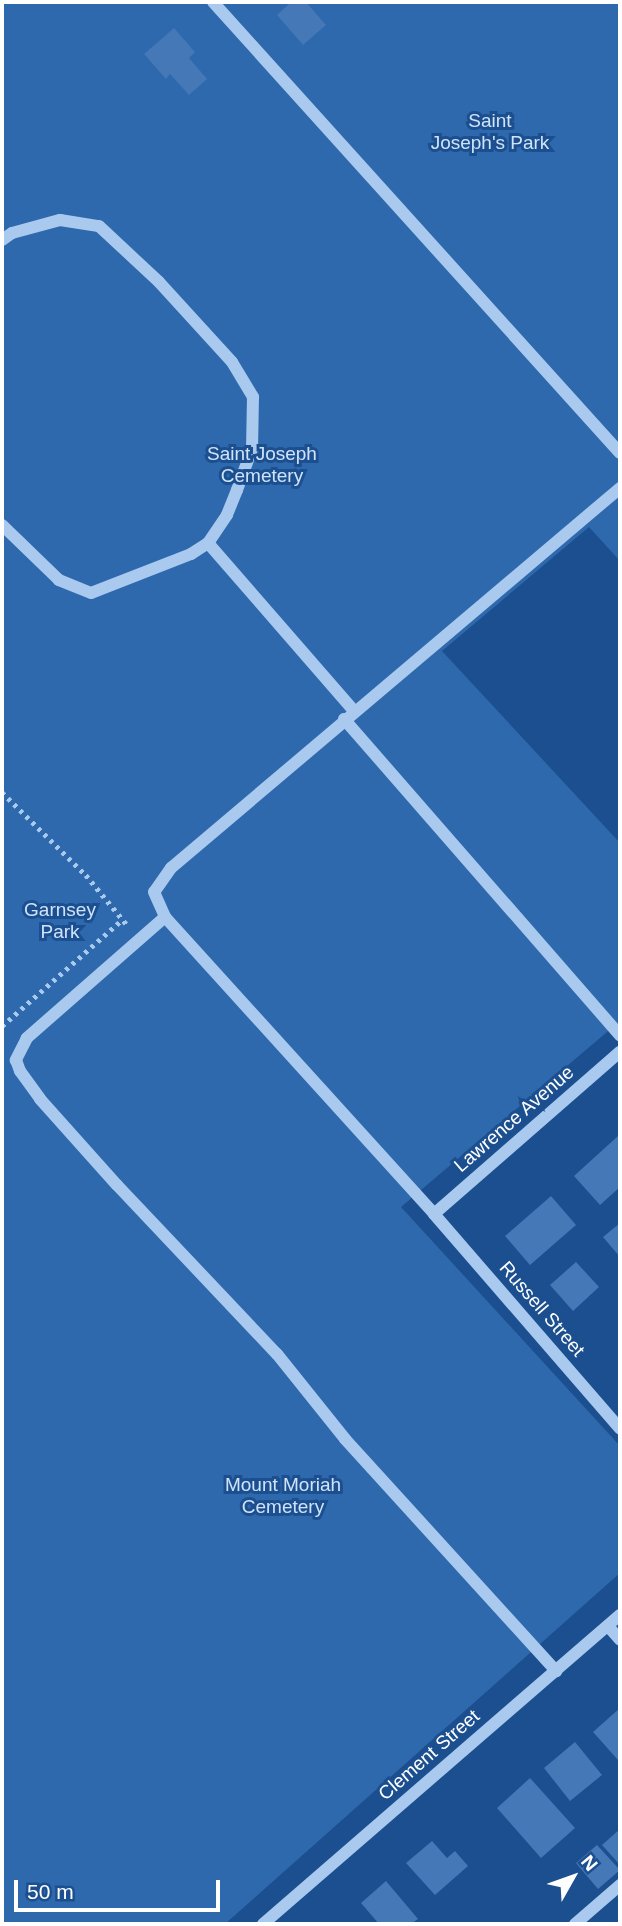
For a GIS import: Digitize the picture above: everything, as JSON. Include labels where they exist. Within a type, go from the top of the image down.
[{"type":"street","points":[[213,2],[620,453]]},
{"type":"street","points":[[2,240],[12,233],[61,220],[99,226],[159,282],[232,362],[253,397],[252,449],[227,515],[208,543],[179,559],[91,593],[59,580],[2,525]]},
{"type":"street","points":[[556,1671],[345,1439],[277,1354],[108,1176],[20,1071],[16,1060],[27,1038],[165,917],[154,892],[171,868],[620,488]]},
{"type":"street","points":[[208,543],[349,715],[620,1035]]},
{"type":"street","name":"Russell Street","points":[[165,917],[434,1214],[620,1429]]},
{"type":"street","name":"Lawrence Avenue","points":[[434,1214],[620,1052]]},
{"type":"street","name":"Clement Street","points":[[263,1924],[620,1615]]},
{"type":"street","points":[[608,1626],[620,1640]]},
{"type":"street","points":[[575,1924],[620,1885]]},
{"type":"path","points":[[2,792],[86,875],[122,920],[2,1026]]},
{"type":"green space","points":[[2,2],[620,2],[620,561],[589,527],[442,651],[620,843],[620,1021],[401,1207],[620,1446],[620,1573],[225,1924],[2,1924]]},
{"type":"building","points":[[291,2],[306,2],[326,25],[303,45],[277,15]]},
{"type":"building","points":[[174,28],[195,52],[189,58],[207,79],[189,95],[170,74],[166,79],[144,54]]},
{"type":"building","points":[[618,1136],[620,1187],[600,1205],[574,1176]]},
{"type":"building","points":[[551,1196],[576,1225],[530,1265],[505,1236]]},
{"type":"building","points":[[620,1223],[620,1257],[603,1237]]},
{"type":"building","points":[[576,1262],[599,1287],[573,1311],[550,1285]]},
{"type":"building","points":[[620,1708],[620,1758],[618,1760],[593,1732]]},
{"type":"building","points":[[575,1742],[602,1775],[570,1801],[544,1768]]},
{"type":"building","points":[[530,1778],[575,1828],[541,1858],[497,1808]]},
{"type":"building","points":[[620,1829],[620,1865],[602,1845]]},
{"type":"building","points":[[432,1841],[447,1858],[455,1851],[468,1866],[435,1895],[406,1863]]},
{"type":"building","points":[[597,1845],[620,1870],[598,1889],[576,1863]]},
{"type":"building","points":[[386,1881],[418,1919],[411,1924],[379,1924],[361,1903]]},
{"type":"park label","name":"Saint Joseph's Park","points":[[490,132]]},
{"type":"park label","name":"Saint Joseph Cemetery","points":[[262,465]]},
{"type":"park label","name":"Garnsey Park","points":[[60,921]]},
{"type":"park label","name":"Mount Moriah Cemetery","points":[[283,1496]]}]
